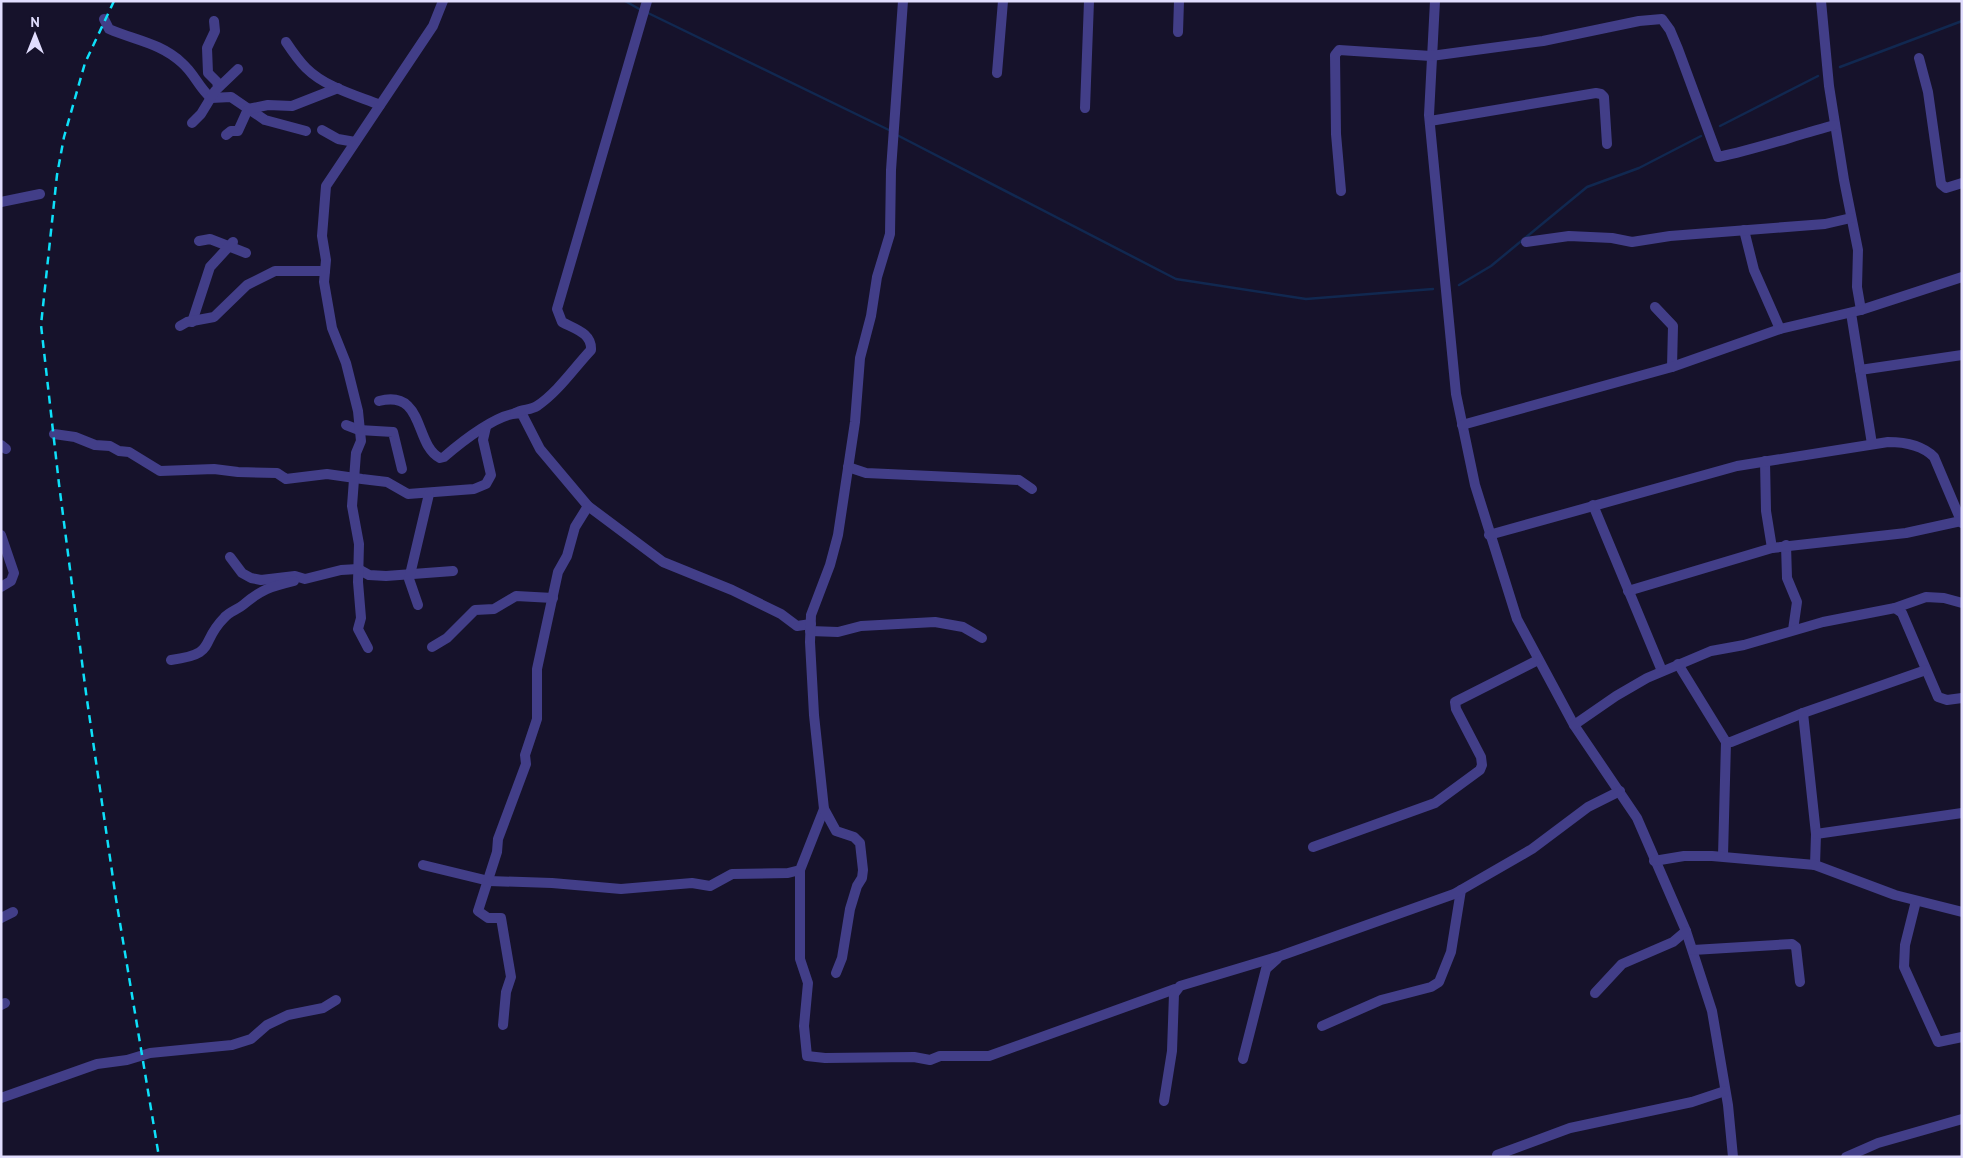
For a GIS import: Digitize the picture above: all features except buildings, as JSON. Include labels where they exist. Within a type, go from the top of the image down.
[{"type":"street","points":[[368,648],[358,630],[361,618],[358,569],[359,544],[352,506],[356,453],[361,441],[358,411],[350,375],[332,328],[324,282],[322,236],[326,186],[433,26],[443,1]]},
{"type":"street","points":[[379,401],[396,400],[412,410],[428,446],[433,454],[440,458],[486,427],[522,409],[535,408],[550,396],[591,350],[592,343],[588,336],[562,322],[557,308],[647,1]]},
{"type":"street","points":[[836,973],[842,958],[850,909],[863,874],[862,854],[858,840],[836,831],[824,809],[817,756],[810,628],[811,615],[836,544],[848,467],[860,358],[871,316],[877,277],[890,234],[894,127],[904,1]]},
{"type":"street","points":[[997,73],[1003,1]]},
{"type":"street","points":[[1085,108],[1090,1]]},
{"type":"street","points":[[1178,32],[1179,1]]},
{"type":"street","points":[[1434,1],[1430,121],[1456,394],[1475,485],[1509,598],[1538,660],[1574,725],[1637,818],[1654,861],[1686,931],[1712,1011],[1726,1091],[1733,1157]]},
{"type":"street","points":[[1821,1],[1835,125],[1858,250],[1856,312],[1860,370],[1872,444]]},
{"type":"street","points":[[104,19],[109,29],[147,42],[172,54],[195,75],[205,93],[211,98],[231,97],[275,124],[306,131]]},
{"type":"street","points":[[1341,191],[1336,134],[1336,52],[1342,49],[1431,56],[1543,41],[1662,19],[1670,30],[1718,157],[1756,149],[1790,136],[1835,125]]},
{"type":"street","points":[[214,21],[215,31],[207,48],[208,73],[218,87]]},
{"type":"street","points":[[286,42],[305,67],[317,77],[338,88],[380,105]]},
{"type":"street","points":[[1919,58],[1928,92],[1941,184],[1946,188],[1962,184]]},
{"type":"street","points":[[192,123],[218,87],[238,69]]},
{"type":"street","points":[[248,109],[268,105],[292,106],[338,88]]},
{"type":"street","points":[[1430,121],[1596,93],[1602,94],[1604,97],[1607,144]]},
{"type":"street","points":[[226,135],[231,131],[238,131],[248,109]]},
{"type":"street","points":[[322,130],[338,139],[355,142]]},
{"type":"street","points":[[1,202],[40,194]]},
{"type":"street","points":[[1526,242],[1569,236],[1612,238],[1632,242],[1670,236],[1825,224],[1851,218]]},
{"type":"street","points":[[1744,230],[1754,270],[1780,330]]},
{"type":"street","points":[[199,241],[210,239],[230,244],[246,253]]},
{"type":"street","points":[[192,322],[210,267],[230,244]]},
{"type":"street","points":[[180,326],[214,317],[242,289],[255,280],[275,271],[325,271]]},
{"type":"street","points":[[1462,425],[1672,367],[1780,330],[1856,312],[1962,277]]},
{"type":"street","points":[[1655,307],[1673,326],[1672,367]]},
{"type":"street","points":[[1860,370],[1962,355]]},
{"type":"street","points":[[514,414],[522,414],[540,448],[588,506],[663,562],[732,590],[781,614],[798,626],[838,632],[861,626],[935,622],[963,627],[982,638]]},
{"type":"street","points":[[346,425],[359,430],[392,432],[402,469]]},
{"type":"street","points":[[54,434],[75,437],[95,445],[110,446],[119,451],[129,452],[160,471],[214,469],[277,473],[286,479],[317,474],[387,482],[408,494],[428,494],[474,489],[486,484],[492,475],[482,440],[486,427]]},
{"type":"street","points":[[1489,535],[1737,466],[1872,444],[1905,443],[1930,453],[1938,463],[1962,522],[1906,533],[1786,545],[1628,591]]},
{"type":"street","points":[[1765,461],[1766,511],[1772,548]]},
{"type":"street","points":[[848,467],[866,473],[1019,480],[1032,489]]},
{"type":"street","points":[[418,606],[409,579],[428,494]]},
{"type":"street","points":[[1593,505],[1662,671]]},
{"type":"street","points":[[503,1025],[506,992],[511,977],[501,918],[488,918],[478,911],[489,881],[497,852],[498,839],[526,764],[525,755],[537,719],[537,669],[558,572],[567,556],[575,527],[588,506]]},
{"type":"street","points":[[1,535],[14,573],[11,581],[1,587]]},
{"type":"street","points":[[1786,545],[1787,578],[1797,602],[1793,630]]},
{"type":"street","points":[[230,558],[250,578],[261,580],[295,576],[305,579]]},
{"type":"street","points":[[171,660],[192,658],[207,647],[217,626],[225,616],[265,588],[340,570],[358,569],[369,575],[453,571]]},
{"type":"street","points":[[432,647],[447,638],[475,610],[494,608],[516,596],[553,598]]},
{"type":"street","points":[[1574,725],[1616,696],[1662,671],[1711,651],[1744,645],[1836,619],[1895,608],[1933,597],[1962,603]]},
{"type":"street","points":[[1895,608],[1902,613],[1939,698],[1962,698]]},
{"type":"street","points":[[1313,847],[1435,803],[1480,770],[1482,765],[1481,758],[1456,709],[1455,702],[1538,660]]},
{"type":"street","points":[[1678,664],[1726,742],[1723,856]]},
{"type":"street","points":[[1726,742],[1732,742],[1803,713],[1926,670]]},
{"type":"street","points":[[1803,713],[1816,834],[1815,865]]},
{"type":"street","points":[[824,809],[800,870],[800,959],[808,983],[804,1026],[807,1056],[825,1058],[914,1057],[930,1060],[940,1056],[989,1056],[1180,986],[1280,956],[1461,890],[1532,849],[1588,807],[1620,791]]},
{"type":"street","points":[[1816,834],[1962,813]]},
{"type":"street","points":[[1654,861],[1684,856],[1723,856],[1815,865],[1916,901],[1962,912]]},
{"type":"street","points":[[423,865],[489,881],[552,883],[621,889],[692,883],[710,886],[732,874],[788,873],[800,870]]},
{"type":"street","points":[[1322,1026],[1381,1000],[1431,987],[1439,982],[1451,952],[1461,890]]},
{"type":"street","points":[[1916,901],[1905,945],[1904,967],[1938,1042],[1962,1037]]},
{"type":"street","points":[[1,918],[13,912]]},
{"type":"street","points":[[1595,993],[1622,964],[1673,942],[1686,931]]},
{"type":"street","points":[[1693,950],[1792,944],[1796,947],[1800,982]]},
{"type":"street","points":[[1244,1059],[1266,969],[1280,956]]},
{"type":"street","points":[[1164,1101],[1172,1051],[1176,989]]},
{"type":"street","points":[[1,1098],[97,1064],[127,1060],[150,1053],[232,1045],[250,1039],[267,1025],[288,1015],[323,1008],[336,1000]]},
{"type":"street","points":[[1497,1155],[1570,1128],[1692,1102],[1726,1091]]},
{"type":"street","points":[[1846,1157],[1878,1143],[1961,1122]]},
{"type":"waterway","points":[[625,1],[641,10]]},
{"type":"waterway","points":[[646,12],[891,131]]},
{"type":"waterway","points":[[1840,67],[1962,21]]},
{"type":"waterway","points":[[1720,126],[1818,76]]},
{"type":"waterway","points":[[895,134],[1176,279],[1306,299],[1433,289]]},
{"type":"waterway","points":[[1459,285],[1491,266],[1587,187],[1639,168],[1701,136]]},
{"type":"railway","points":[[114,1],[85,63],[64,137],[57,175],[41,325],[86,693],[116,899],[159,1157]]}]
